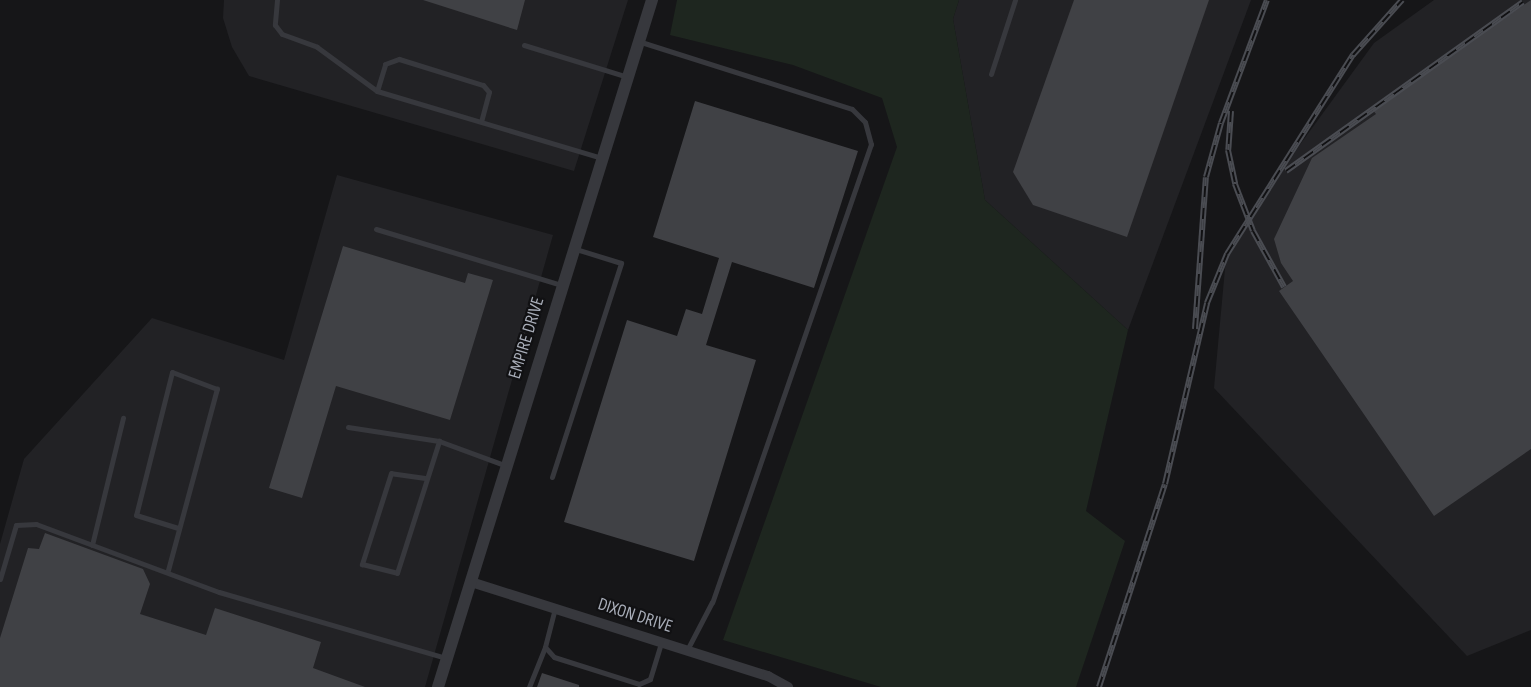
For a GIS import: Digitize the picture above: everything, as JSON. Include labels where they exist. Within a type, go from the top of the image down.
[{"type":"street","name":"EMPIRE DRIVE","points":[[438,687],[652,0]]},
{"type":"street","name":"DIXON DRIVE","points":[[471,582],[768,676],[788,687]]},
{"type":"lane","points":[[277,0],[274,25],[282,34],[316,47],[377,91],[602,159]]},
{"type":"lane","points":[[991,74],[1015,0]]},
{"type":"lane","points":[[639,42],[852,109],[865,122],[871,144],[712,602],[687,650]]},
{"type":"lane","points":[[524,45],[628,77]]},
{"type":"lane","points":[[377,91],[385,64],[399,59],[483,85],[489,92],[481,121]]},
{"type":"lane","points":[[376,229],[562,285]]},
{"type":"lane","points":[[552,477],[621,263],[574,248]]},
{"type":"lane","points":[[168,570],[217,389],[172,372],[136,515],[178,528]]},
{"type":"lane","points":[[93,544],[123,418]]},
{"type":"lane","points":[[348,427],[439,441],[507,466]]},
{"type":"lane","points":[[425,478],[391,473],[362,564],[398,573],[425,478],[439,441]]},
{"type":"lane","points":[[0,579],[16,525],[36,524],[168,570],[219,592],[447,658]]},
{"type":"lane","points":[[529,687],[545,647],[555,608]]},
{"type":"lane","points":[[545,647],[554,657],[639,684],[650,678],[661,642]]},
{"type":"shaded area","points":[[224,0],[628,0],[574,171],[249,76],[232,47],[223,18]]},
{"type":"shaded area","points":[[677,0],[959,0],[953,19],[985,200],[1128,330],[1086,511],[1125,541],[1076,687],[881,687],[723,640],[897,147],[882,98],[793,65],[670,35]]},
{"type":"shaded area","points":[[959,0],[1251,0],[1128,330],[985,200],[953,19]]},
{"type":"shaded area","points":[[1434,0],[1531,0],[1531,630],[1467,656],[1214,388],[1226,258],[1299,146],[1374,43]]},
{"type":"shaded area","points":[[337,175],[553,235],[425,687],[0,687],[0,544],[24,459],[152,318],[284,360]]},
{"type":"building","points":[[423,0],[525,0],[517,30]]},
{"type":"building","points":[[1074,0],[1209,0],[1127,237],[1033,205],[1013,172]]},
{"type":"building","points":[[1531,0],[1531,449],[1434,516],[1279,291],[1293,281],[1281,263],[1274,239],[1312,158],[1376,114],[1372,109]]},
{"type":"building","points":[[695,101],[858,151],[814,288],[732,262],[706,345],[756,360],[694,561],[564,522],[627,320],[677,336],[686,309],[702,314],[719,258],[653,237]]},
{"type":"building","points":[[343,246],[465,283],[468,273],[493,280],[450,420],[336,386],[302,498],[269,488]]},
{"type":"building","points":[[45,533],[143,569],[150,584],[140,614],[206,635],[215,608],[321,642],[313,668],[365,687],[0,687],[0,638],[28,548],[39,549]]},
{"type":"building","points":[[542,673],[579,685],[579,687],[537,687]]},
{"type":"railway","points":[[1195,329],[1206,177],[1221,123],[1267,0]]},
{"type":"railway","points":[[1099,687],[1165,484],[1207,303],[1227,254],[1353,55],[1402,0]]},
{"type":"railway","points":[[1286,171],[1523,2]]},
{"type":"railway","points":[[1231,111],[1228,150],[1235,184],[1253,231],[1284,287]]}]
